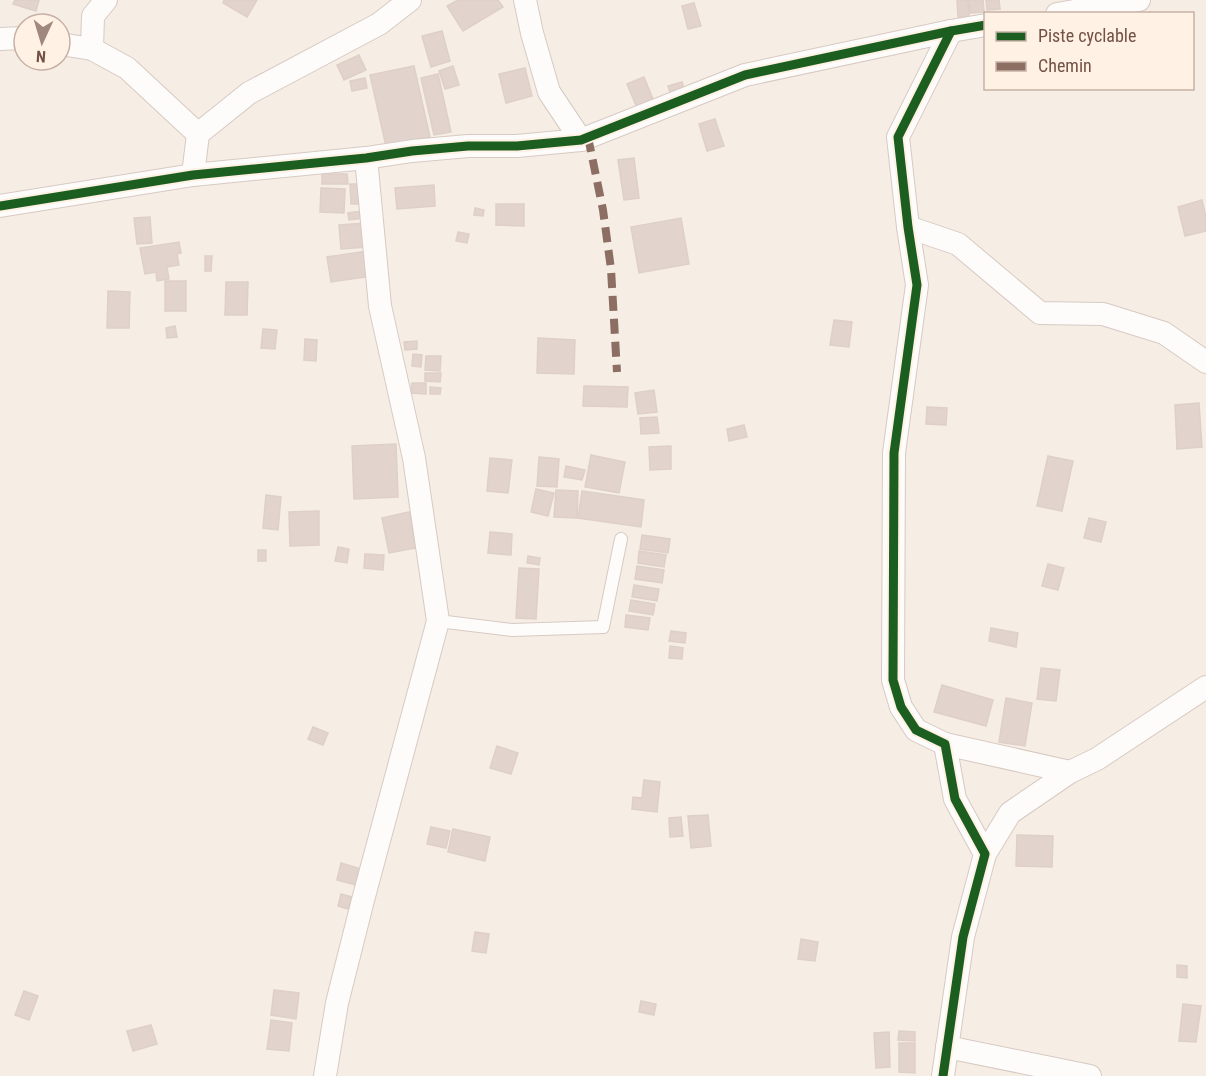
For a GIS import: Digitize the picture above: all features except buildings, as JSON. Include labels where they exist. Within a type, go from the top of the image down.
[{"type":"street","points":[[92,49],[93,16],[106,0]]},
{"type":"street","points":[[193,175],[198,134],[249,93],[379,24],[410,0]]},
{"type":"street","points":[[525,0],[549,92],[581,140]]},
{"type":"street","points":[[1069,12],[1139,0]]},
{"type":"street","points":[[0,206],[193,175],[457,147],[517,146],[581,140],[746,75],[984,25]]},
{"type":"street","points":[[951,31],[898,137],[917,285],[894,453],[893,680],[901,707],[916,730],[945,744],[1070,772]]},
{"type":"street","points":[[72,46],[92,49],[127,68],[198,134]]},
{"type":"street","points":[[325,1076],[337,1003],[438,621],[414,458],[380,306],[366,158]]},
{"type":"street","points":[[908,227],[958,244],[1040,313],[1103,314],[1164,333],[1206,362]]},
{"type":"street","points":[[943,1076],[963,937],[985,854],[1010,813],[1070,772],[1097,759],[1206,687]]},
{"type":"street","points":[[945,744],[955,799],[985,854]]},
{"type":"street","points":[[947,1047],[1090,1076]]},
{"type":"lane","points":[[438,621],[512,630],[603,627],[621,539]]},
{"type":"marked path","points":[[588,137],[603,210],[611,269],[617,372]]},
{"type":"cycle path","points":[[0,206],[193,175],[366,158],[412,151],[468,146],[517,146],[581,140],[745,75],[984,25]]},
{"type":"cycle path","points":[[943,1076],[963,937],[985,854],[955,799],[945,744],[916,730],[901,707],[893,680],[894,453],[917,285],[898,137],[951,31]]}]
